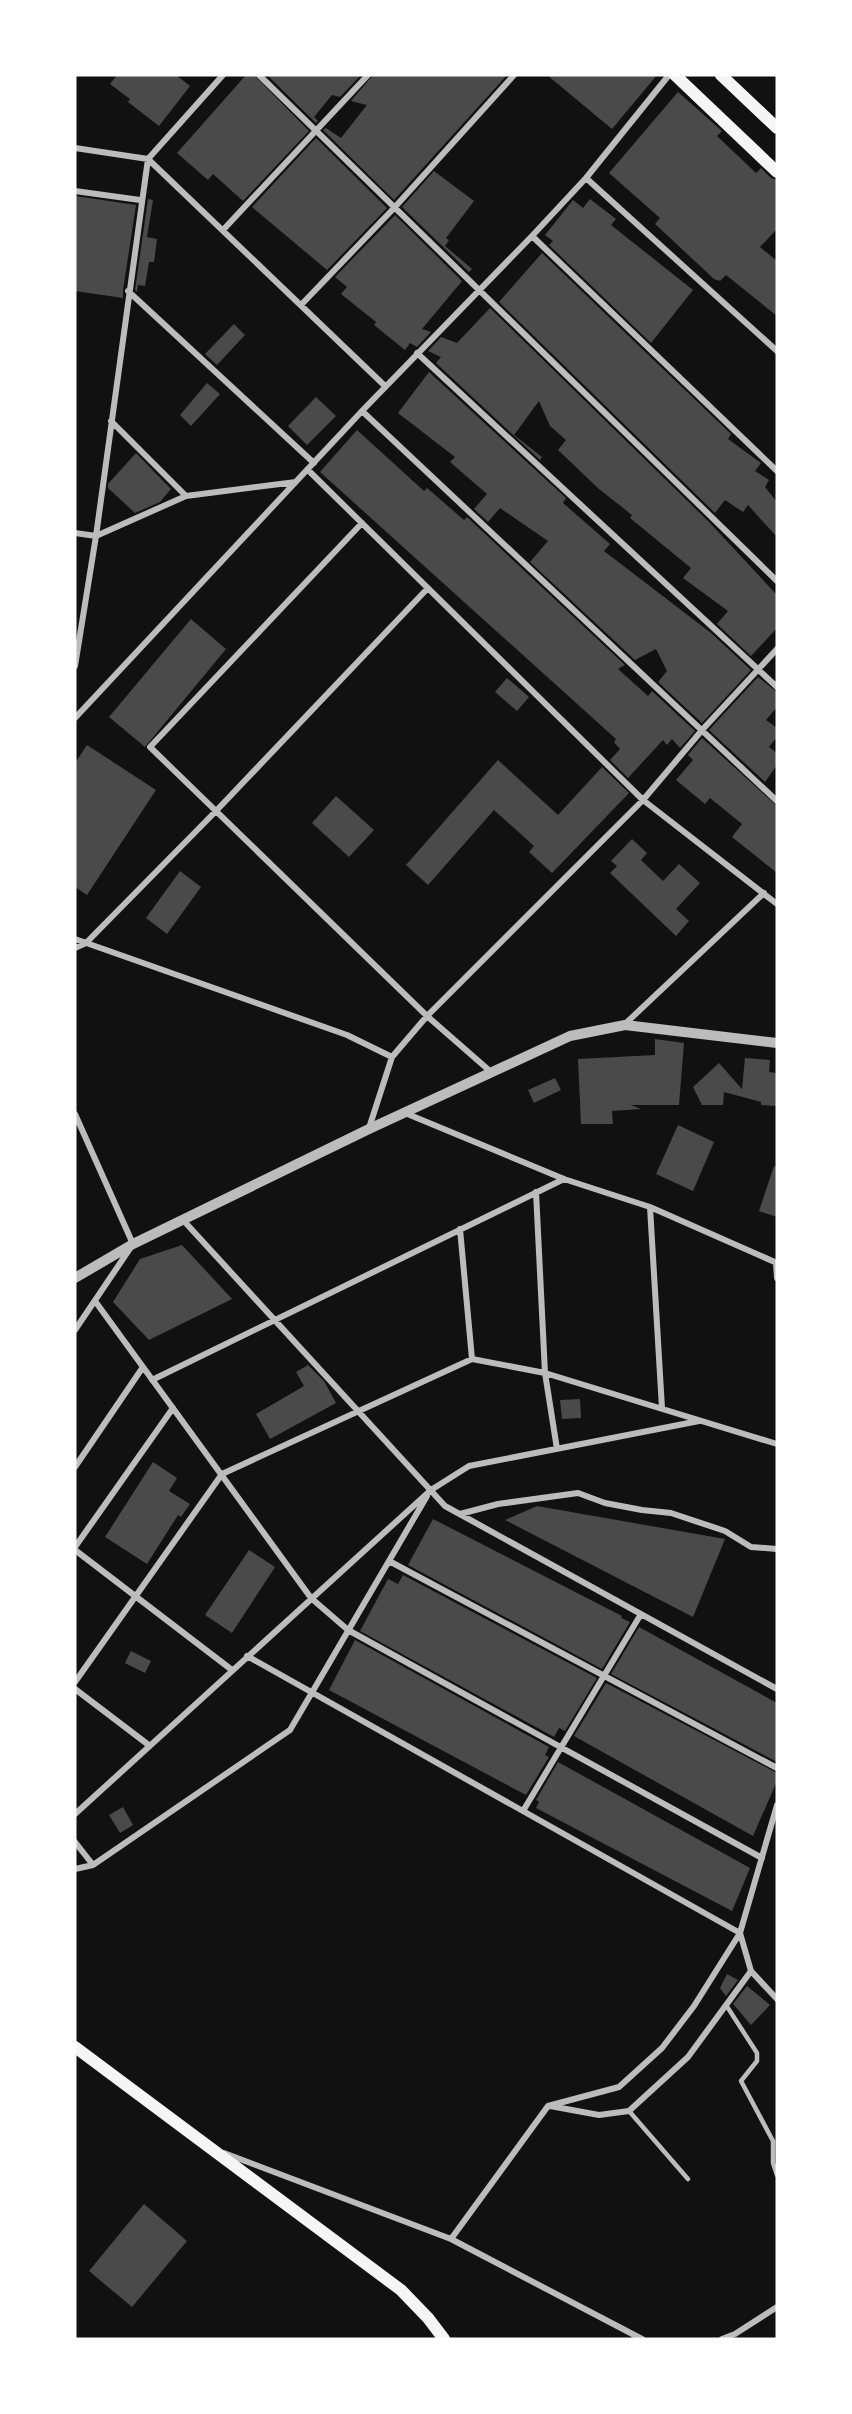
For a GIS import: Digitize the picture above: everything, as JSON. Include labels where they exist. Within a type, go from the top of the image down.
[{"type":"main road","points":[[675,75],[777,172]]},
{"type":"main road","points":[[721,75],[777,128]]},
{"type":"main road","points":[[75,2047],[401,2290],[428,2318],[444,2339]]},
{"type":"street","points":[[75,666],[96,536],[140,200],[148,159],[223,75]]},
{"type":"street","points":[[259,75],[777,581]]},
{"type":"street","points":[[222,230],[368,75]]},
{"type":"street","points":[[301,305],[395,207],[514,75]]},
{"type":"street","points":[[75,718],[385,386],[586,178],[669,75]]},
{"type":"street","points":[[75,148],[148,159],[385,386]]},
{"type":"street","points":[[586,178],[777,351]]},
{"type":"street","points":[[75,191],[140,200]]},
{"type":"street","points":[[532,236],[777,471]]},
{"type":"street","points":[[128,291],[314,463]]},
{"type":"street","points":[[417,353],[777,687]]},
{"type":"street","points":[[362,411],[777,801]]},
{"type":"street","points":[[111,421],[186,496]]},
{"type":"street","points":[[308,470],[643,800],[777,904]]},
{"type":"street","points":[[75,534],[96,536],[186,496],[296,482]]},
{"type":"street","points":[[362,523],[150,747],[427,1016],[491,1072]]},
{"type":"street","points":[[75,948],[86,943],[216,811],[428,588]]},
{"type":"street","points":[[369,1129],[392,1057],[427,1016],[643,800],[702,729],[777,649]]},
{"type":"street","points":[[625,1025],[764,893]]},
{"type":"street","points":[[75,939],[347,1035],[392,1057]]},
{"type":"street","points":[[75,1278],[134,1244],[369,1129],[570,1035],[625,1025],[777,1043]]},
{"type":"street","points":[[405,1112],[564,1179],[650,1207],[777,1263],[777,1278]]},
{"type":"street","points":[[75,1114],[134,1244]]},
{"type":"street","points":[[152,1380],[274,1318],[564,1179]]},
{"type":"street","points":[[536,1192],[545,1373],[557,1449]]},
{"type":"street","points":[[650,1207],[662,1408]]},
{"type":"street","points":[[183,1220],[445,1506],[777,1689]]},
{"type":"street","points":[[460,1229],[472,1359]]},
{"type":"street","points":[[75,1330],[134,1244]]},
{"type":"street","points":[[95,1301],[312,1598],[348,1630],[762,1858]]},
{"type":"street","points":[[75,1682],[222,1474],[472,1359],[545,1373],[777,1444]]},
{"type":"street","points":[[75,1467],[143,1367]]},
{"type":"street","points":[[173,1408],[75,1549],[232,1670]]},
{"type":"street","points":[[75,1814],[431,1490],[469,1466],[701,1421]]},
{"type":"street","points":[[75,1869],[93,1865],[290,1730],[431,1490]]},
{"type":"street","points":[[460,1514],[498,1504],[578,1493],[615,1504],[671,1513],[725,1531],[751,1547],[777,1549]]},
{"type":"street","points":[[389,1561],[777,1768]]},
{"type":"street","points":[[523,1811],[641,1614]]},
{"type":"street","points":[[247,1656],[740,1933],[751,1971],[777,1999]]},
{"type":"street","points":[[75,1689],[150,1746]]},
{"type":"street","points":[[451,2239],[548,2106],[619,2087],[669,2040],[694,2006],[740,1933],[777,1805]]},
{"type":"street","points":[[75,1842],[93,1865]]},
{"type":"street","points":[[548,2106],[599,2115],[629,2111],[688,2057],[751,1971]]},
{"type":"street","points":[[212,2148],[451,2239],[642,2339]]},
{"type":"street","points":[[722,2339],[735,2334],[777,2307]]},
{"type":"lane","points":[[726,2005],[757,2053],[757,2061],[742,2079],[742,2084],[773,2141],[773,2163],[777,2175]]},
{"type":"lane","points":[[629,2111],[688,2178]]},
{"type":"building","points":[[117,75],[176,75],[190,86],[159,126],[128,102],[130,99],[110,84]]},
{"type":"building","points":[[246,75],[254,75],[309,131],[243,201],[213,174],[208,180],[177,153]]},
{"type":"building","points":[[267,75],[361,75],[340,97],[332,95],[314,117],[318,121],[316,123]]},
{"type":"building","points":[[373,75],[507,75],[394,200],[323,130],[326,128],[341,138],[367,105],[351,101]]},
{"type":"building","points":[[547,75],[657,75],[612,129]]},
{"type":"building","points":[[678,92],[722,131],[717,136],[756,173],[761,168],[771,178],[777,180],[777,229],[760,247],[777,261],[777,316],[726,275],[720,281],[714,279],[655,224],[660,218],[609,173]]},
{"type":"building","points":[[316,138],[387,208],[327,270],[252,207]]},
{"type":"building","points":[[434,171],[474,201],[446,238],[449,240],[445,246],[472,269],[469,272],[402,207]]},
{"type":"building","points":[[75,196],[136,205],[123,298],[75,291]]},
{"type":"building","points":[[148,199],[153,200],[147,237],[157,239],[154,262],[149,262],[145,286],[138,285],[137,292],[135,290]]},
{"type":"building","points":[[590,199],[616,219],[611,225],[693,290],[651,343],[549,245],[553,241],[545,235],[573,200],[583,208]]},
{"type":"building","points":[[395,215],[462,281],[422,329],[431,332],[417,347],[410,343],[405,350],[374,325],[376,322],[341,294],[347,287],[335,277]]},
{"type":"building","points":[[542,253],[731,434],[728,439],[761,463],[755,471],[769,480],[765,487],[777,502],[777,537],[748,505],[743,512],[725,500],[715,513],[499,302]]},
{"type":"building","points":[[490,308],[709,522],[777,595],[777,628],[751,656],[717,624],[728,611],[683,578],[691,568],[630,518],[632,515],[599,489],[558,450],[566,440],[550,426],[539,401],[514,435],[542,457],[540,460],[436,363],[441,357],[428,351],[441,337],[457,343]]},
{"type":"building","points":[[234,324],[245,335],[217,365],[205,354]]},
{"type":"building","points":[[429,372],[566,498],[563,503],[610,544],[604,551],[711,633],[751,670],[702,723],[658,682],[667,671],[656,649],[635,660],[530,562],[548,541],[500,508],[488,522],[474,509],[487,494],[450,462],[455,457],[398,413]]},
{"type":"building","points":[[207,383],[220,394],[191,426],[180,415]]},
{"type":"building","points":[[316,397],[336,416],[307,445],[288,426]]},
{"type":"building","points":[[357,430],[424,491],[427,488],[464,520],[467,517],[625,665],[618,669],[648,696],[652,691],[695,731],[680,748],[672,739],[667,745],[663,740],[628,778],[610,760],[620,749],[614,742],[616,739],[320,472]]},
{"type":"building","points":[[136,453],[171,489],[160,502],[135,513],[108,488],[108,484]]},
{"type":"building","points":[[191,619],[226,649],[145,747],[109,717]]},
{"type":"building","points":[[758,677],[777,692],[777,707],[766,720],[777,728],[777,737],[769,747],[777,753],[777,765],[765,782],[709,730]]},
{"type":"building","points":[[507,678],[529,697],[517,711],[495,692]]},
{"type":"building","points":[[702,738],[777,806],[777,873],[732,837],[742,824],[710,798],[705,804],[676,780],[693,760],[688,755]]},
{"type":"building","points":[[87,745],[156,790],[87,895],[75,887],[75,763]]},
{"type":"building","points":[[498,760],[558,815],[602,767],[629,793],[552,873],[529,852],[534,846],[494,810],[428,885],[406,865]]},
{"type":"building","points":[[336,796],[374,830],[349,857],[312,823]]},
{"type":"building","points":[[632,839],[647,853],[641,860],[663,881],[679,864],[700,883],[676,909],[689,921],[676,936],[610,873],[617,866],[611,861]]},
{"type":"building","points":[[180,871],[201,887],[167,934],[146,918]]},
{"type":"building","points":[[655,1039],[684,1043],[679,1105],[631,1105],[641,1109],[612,1111],[613,1124],[581,1124],[578,1059],[655,1055]]},
{"type":"building","points":[[745,1058],[770,1060],[769,1072],[777,1073],[777,1106],[761,1105],[761,1102],[724,1092],[723,1105],[702,1105],[693,1087],[719,1063],[742,1089]]},
{"type":"building","points":[[555,1078],[561,1090],[534,1103],[528,1090]]},
{"type":"building","points":[[678,1125],[714,1142],[693,1191],[656,1174]]},
{"type":"building","points":[[774,1166],[777,1167],[777,1217],[759,1211]]},
{"type":"building","points":[[182,1245],[232,1299],[149,1340],[113,1302],[140,1259]]},
{"type":"building","points":[[308,1365],[324,1381],[336,1403],[270,1439],[256,1414],[304,1386],[296,1372]]},
{"type":"building","points":[[580,1399],[581,1418],[562,1419],[560,1400]]},
{"type":"building","points":[[153,1462],[177,1478],[169,1491],[190,1504],[181,1517],[178,1515],[147,1564],[105,1537]]},
{"type":"building","points":[[537,1506],[725,1539],[693,1617],[505,1520]]},
{"type":"building","points":[[433,1519],[630,1622],[602,1669],[408,1565]]},
{"type":"building","points":[[249,1550],[275,1567],[232,1633],[205,1615]]},
{"type":"building","points":[[403,1575],[597,1678],[565,1731],[559,1728],[554,1737],[360,1631],[388,1579],[398,1584]]},
{"type":"building","points":[[639,1627],[777,1703],[777,1762],[611,1674]]},
{"type":"building","points":[[355,1640],[549,1747],[545,1755],[549,1757],[526,1795],[329,1690]]},
{"type":"building","points":[[131,1651],[151,1661],[145,1673],[125,1663]]},
{"type":"building","points":[[606,1683],[777,1773],[777,1781],[753,1836],[574,1736]]},
{"type":"building","points":[[558,1762],[750,1868],[732,1911],[536,1808],[539,1802],[536,1800]]},
{"type":"building","points":[[123,1807],[133,1825],[120,1833],[109,1815]]},
{"type":"building","points":[[727,1974],[738,1980],[726,1996],[720,1988]]},
{"type":"building","points":[[747,1986],[770,2005],[751,2025],[733,2004]]},
{"type":"building","points":[[144,2204],[187,2241],[132,2307],[89,2271]]}]
